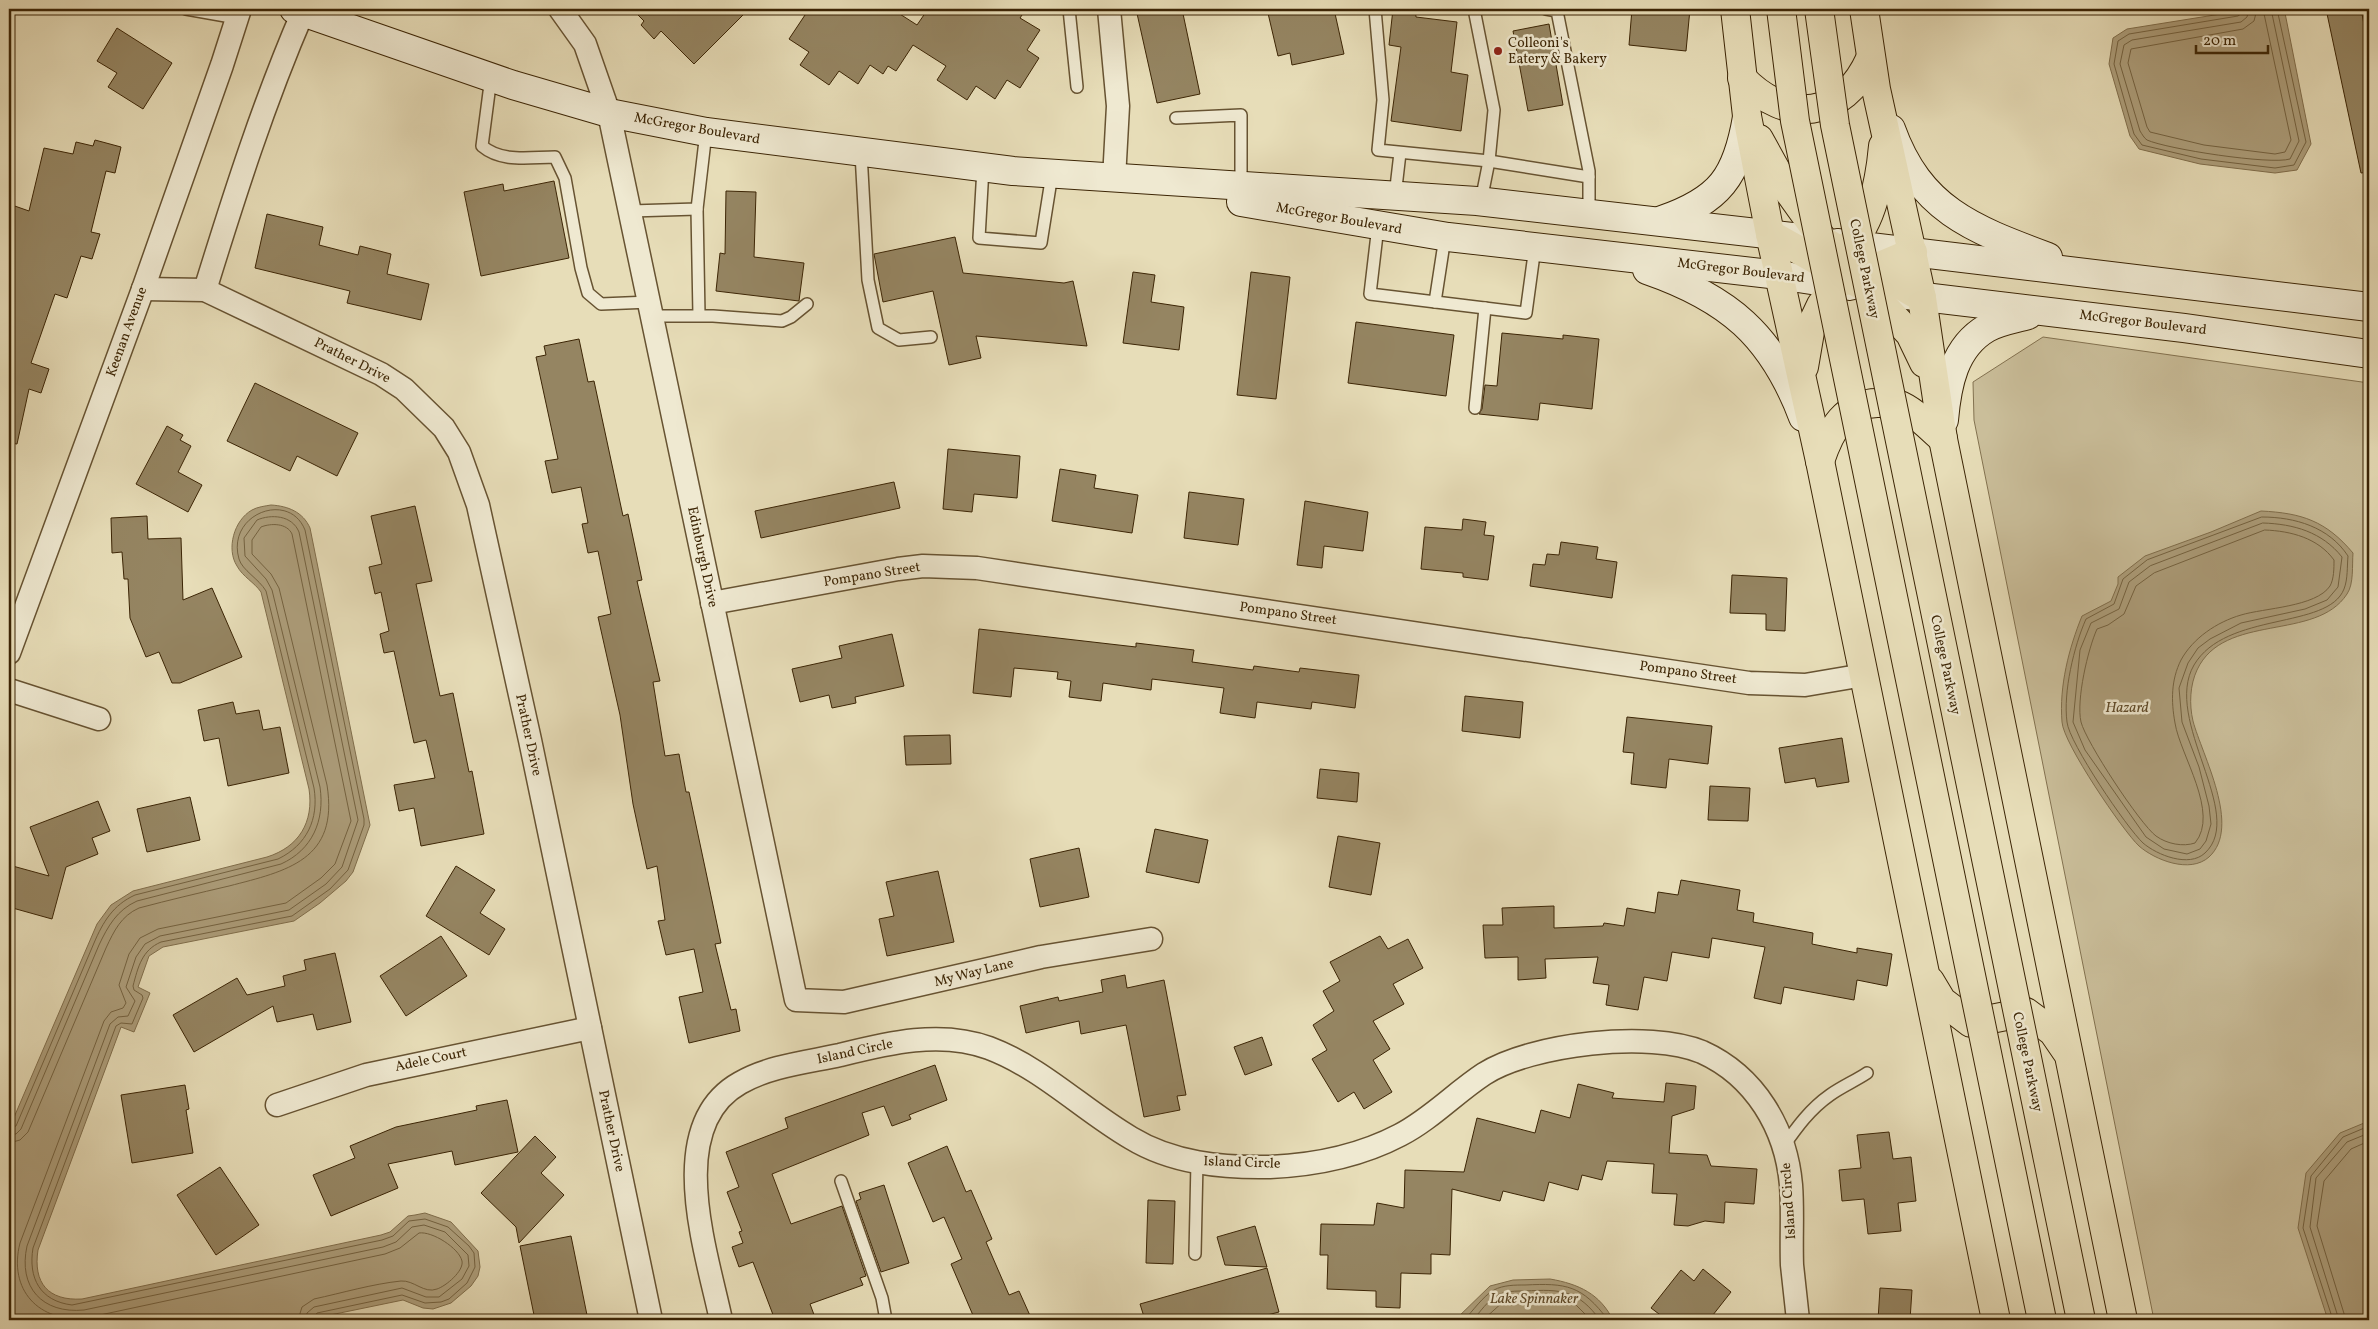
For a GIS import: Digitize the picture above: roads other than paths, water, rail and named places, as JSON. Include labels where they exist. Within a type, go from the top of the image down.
[{"type":"main road","points":[[1735,9],[1747,116],[1770,234],[1803,394],[1820,461],[1996,1320]]},
{"type":"main road","points":[[1781,9],[1797,130],[2042,1320]]},
{"type":"main road","name":"College Parkway","points":[[1819,9],[1835,125],[2081,1320]]},
{"type":"main road","points":[[1864,9],[1876,89],[1922,298],[1943,439],[2123,1320]]},
{"type":"main road","name":"McGregor Boulevard","points":[[300,10],[490,77],[609,113],[706,132],[982,168],[1114,180],[1481,201],[1770,234]]},
{"type":"main road","points":[[1742,78],[1757,93],[1780,106],[1800,109],[1824,107],[1839,100],[1852,89],[1863,74],[1870,59]]},
{"type":"main road","points":[[1876,89],[1905,161],[1932,198],[1954,215],[1981,230],[2087,272]]},
{"type":"main road","points":[[1658,221],[1692,209],[1714,195],[1733,167],[1742,149],[1747,116]]},
{"type":"main road","points":[[1747,116],[1786,188],[1857,280],[1910,334],[1934,385]]},
{"type":"main road","points":[[1779,275],[1833,249],[1864,224],[1881,169],[1884,127]]},
{"type":"main road","name":"McGregor Boulevard","points":[[1114,180],[1446,236],[1779,275],[1857,280]]},
{"type":"main road","points":[[1770,234],[1833,249],[1913,252],[2369,307]]},
{"type":"main road","points":[[1803,394],[1805,354],[1811,326],[1821,305],[1857,280],[1913,252]]},
{"type":"main road","points":[[1605,255],[1692,288],[1707,296],[1748,326],[1769,350],[1782,371],[1795,396],[1820,461]]},
{"type":"main road","points":[[1857,280],[1922,298]]},
{"type":"main road","name":"McGregor Boulevard","points":[[1922,298],[2184,328],[2369,354]]},
{"type":"main road","points":[[1943,439],[1946,397],[1950,375],[1959,357],[1975,337],[1987,328],[2000,322],[2044,312]]},
{"type":"main road","points":[[1820,461],[1829,433],[1845,413],[1870,402],[1897,404],[1918,418],[1943,439]]},
{"type":"main road","points":[[2026,1012],[2043,978],[2047,952]]},
{"type":"main road","points":[[1925,973],[1942,1001],[1971,1023]]},
{"type":"main road","points":[[1947,1078],[1956,1048],[1971,1023],[2026,1012],[2053,1032],[2068,1054]]},
{"type":"street","name":"Edinburgh Drive","points":[[560,9],[585,44],[609,113],[796,1000]]},
{"type":"street","points":[[1108,9],[1118,106],[1114,180]]},
{"type":"street","points":[[205,290],[232,205],[300,10]]},
{"type":"street","name":"Keenan Avenue","points":[[9,653],[143,289],[222,65],[238,14]]},
{"type":"street","name":"Prather Drive","points":[[143,289],[205,290],[381,374],[404,389],[424,406],[444,428],[459,452],[478,505],[651,1320]]},
{"type":"street","name":"Pompano Street","points":[[712,603],[898,569],[923,566],[977,568],[1749,682],[1805,685],[1864,675]]},
{"type":"street","points":[[9,690],[99,719]]},
{"type":"street","name":"My Way Lane","points":[[796,1000],[854,1001],[1041,957],[1151,939]]},
{"type":"street","name":"Adele Court","points":[[277,1106],[366,1074],[590,1028]]},
{"type":"street","name":"Island Circle","points":[[721,1320],[697,1200],[695,1174],[698,1146],[706,1121],[719,1099],[740,1083],[766,1072],[907,1041],[936,1039],[965,1041],[990,1048],[1015,1060],[1130,1138],[1155,1151],[1197,1162],[1269,1167],[1326,1161],[1352,1155],[1392,1139],[1422,1122],[1485,1073],[1510,1061],[1567,1047],[1621,1042],[1674,1044],[1700,1052],[1725,1065],[1747,1083],[1765,1105],[1784,1147],[1791,1184],[1792,1264],[1798,1320]]},
{"type":"lane","points":[[186,9],[238,14]]},
{"type":"lane","points":[[1069,9],[1077,87]]},
{"type":"lane","points":[[1375,9],[1383,100],[1378,150],[1489,161],[1589,178]]},
{"type":"lane","points":[[1474,9],[1494,110],[1489,161],[1481,201]]},
{"type":"lane","points":[[1546,9],[1557,11],[1589,178],[1588,213]]},
{"type":"lane","points":[[490,77],[482,146],[492,155],[509,158],[555,157],[565,178],[581,268],[588,293],[601,304],[700,315],[782,321],[791,317],[807,304]]},
{"type":"lane","points":[[1176,118],[1241,115],[1241,187]]},
{"type":"lane","points":[[700,315],[698,209],[706,132]]},
{"type":"lane","points":[[861,153],[868,280],[878,328],[899,340],[931,337]]},
{"type":"lane","points":[[1395,196],[1400,153]]},
{"type":"lane","points":[[982,168],[979,238],[1041,243],[1052,174]]},
{"type":"lane","points":[[631,211],[698,209]]},
{"type":"lane","points":[[1378,226],[1370,294],[1526,313],[1535,247]]},
{"type":"lane","points":[[1435,302],[1446,236]]},
{"type":"lane","points":[[1475,408],[1485,308]]},
{"type":"lane","points":[[1784,1147],[1798,1125],[1815,1107],[1832,1094],[1867,1073]]},
{"type":"lane","points":[[1194,1254],[1197,1162]]},
{"type":"lane","points":[[841,1181],[882,1298],[886,1320]]},
{"type":"water","points":[[2252,9],[2279,9],[2285,13],[2311,144],[2297,170],[2275,173],[2200,164],[2139,149],[2130,136],[2109,64],[2113,38],[2127,29]]},
{"type":"water","points":[[271,505],[294,511],[307,522],[310,528],[370,825],[353,872],[346,881],[320,903],[294,921],[163,947],[149,956],[138,987],[150,993],[134,1032],[121,1027],[38,1250],[38,1272],[45,1288],[52,1293],[70,1299],[82,1299],[381,1235],[390,1232],[408,1216],[425,1213],[451,1222],[478,1251],[480,1267],[478,1276],[471,1286],[451,1303],[433,1309],[423,1308],[403,1300],[306,1320],[9,1320],[9,1129],[97,924],[111,905],[133,891],[278,853],[296,840],[306,822],[310,801],[309,789],[261,592],[239,570],[232,551],[236,528],[246,515],[254,509]]},
{"type":"water","name":"Hazard","points":[[2261,511],[2301,517],[2323,526],[2333,533],[2353,553],[2351,585],[2347,594],[2333,609],[2314,618],[2248,633],[2227,640],[2210,652],[2197,670],[2192,688],[2192,715],[2217,791],[2222,828],[2218,844],[2209,857],[2201,862],[2192,864],[2173,863],[2154,856],[2139,846],[2131,837],[2108,806],[2072,748],[2065,733],[2061,708],[2069,654],[2082,616],[2111,601],[2118,584],[2118,577],[2145,556]]},
{"type":"water","points":[[2369,1121],[2369,1320],[2328,1320],[2298,1228],[2306,1173],[2340,1133]]},
{"type":"water","name":"Lake Spinnaker","points":[[1550,1279],[1579,1287],[1588,1292],[1602,1303],[1613,1320],[1455,1320],[1490,1286],[1513,1280]]},
{"type":"place","name":"Colleoni's Eatery & Bakery","points":[[1498,51]]}]
